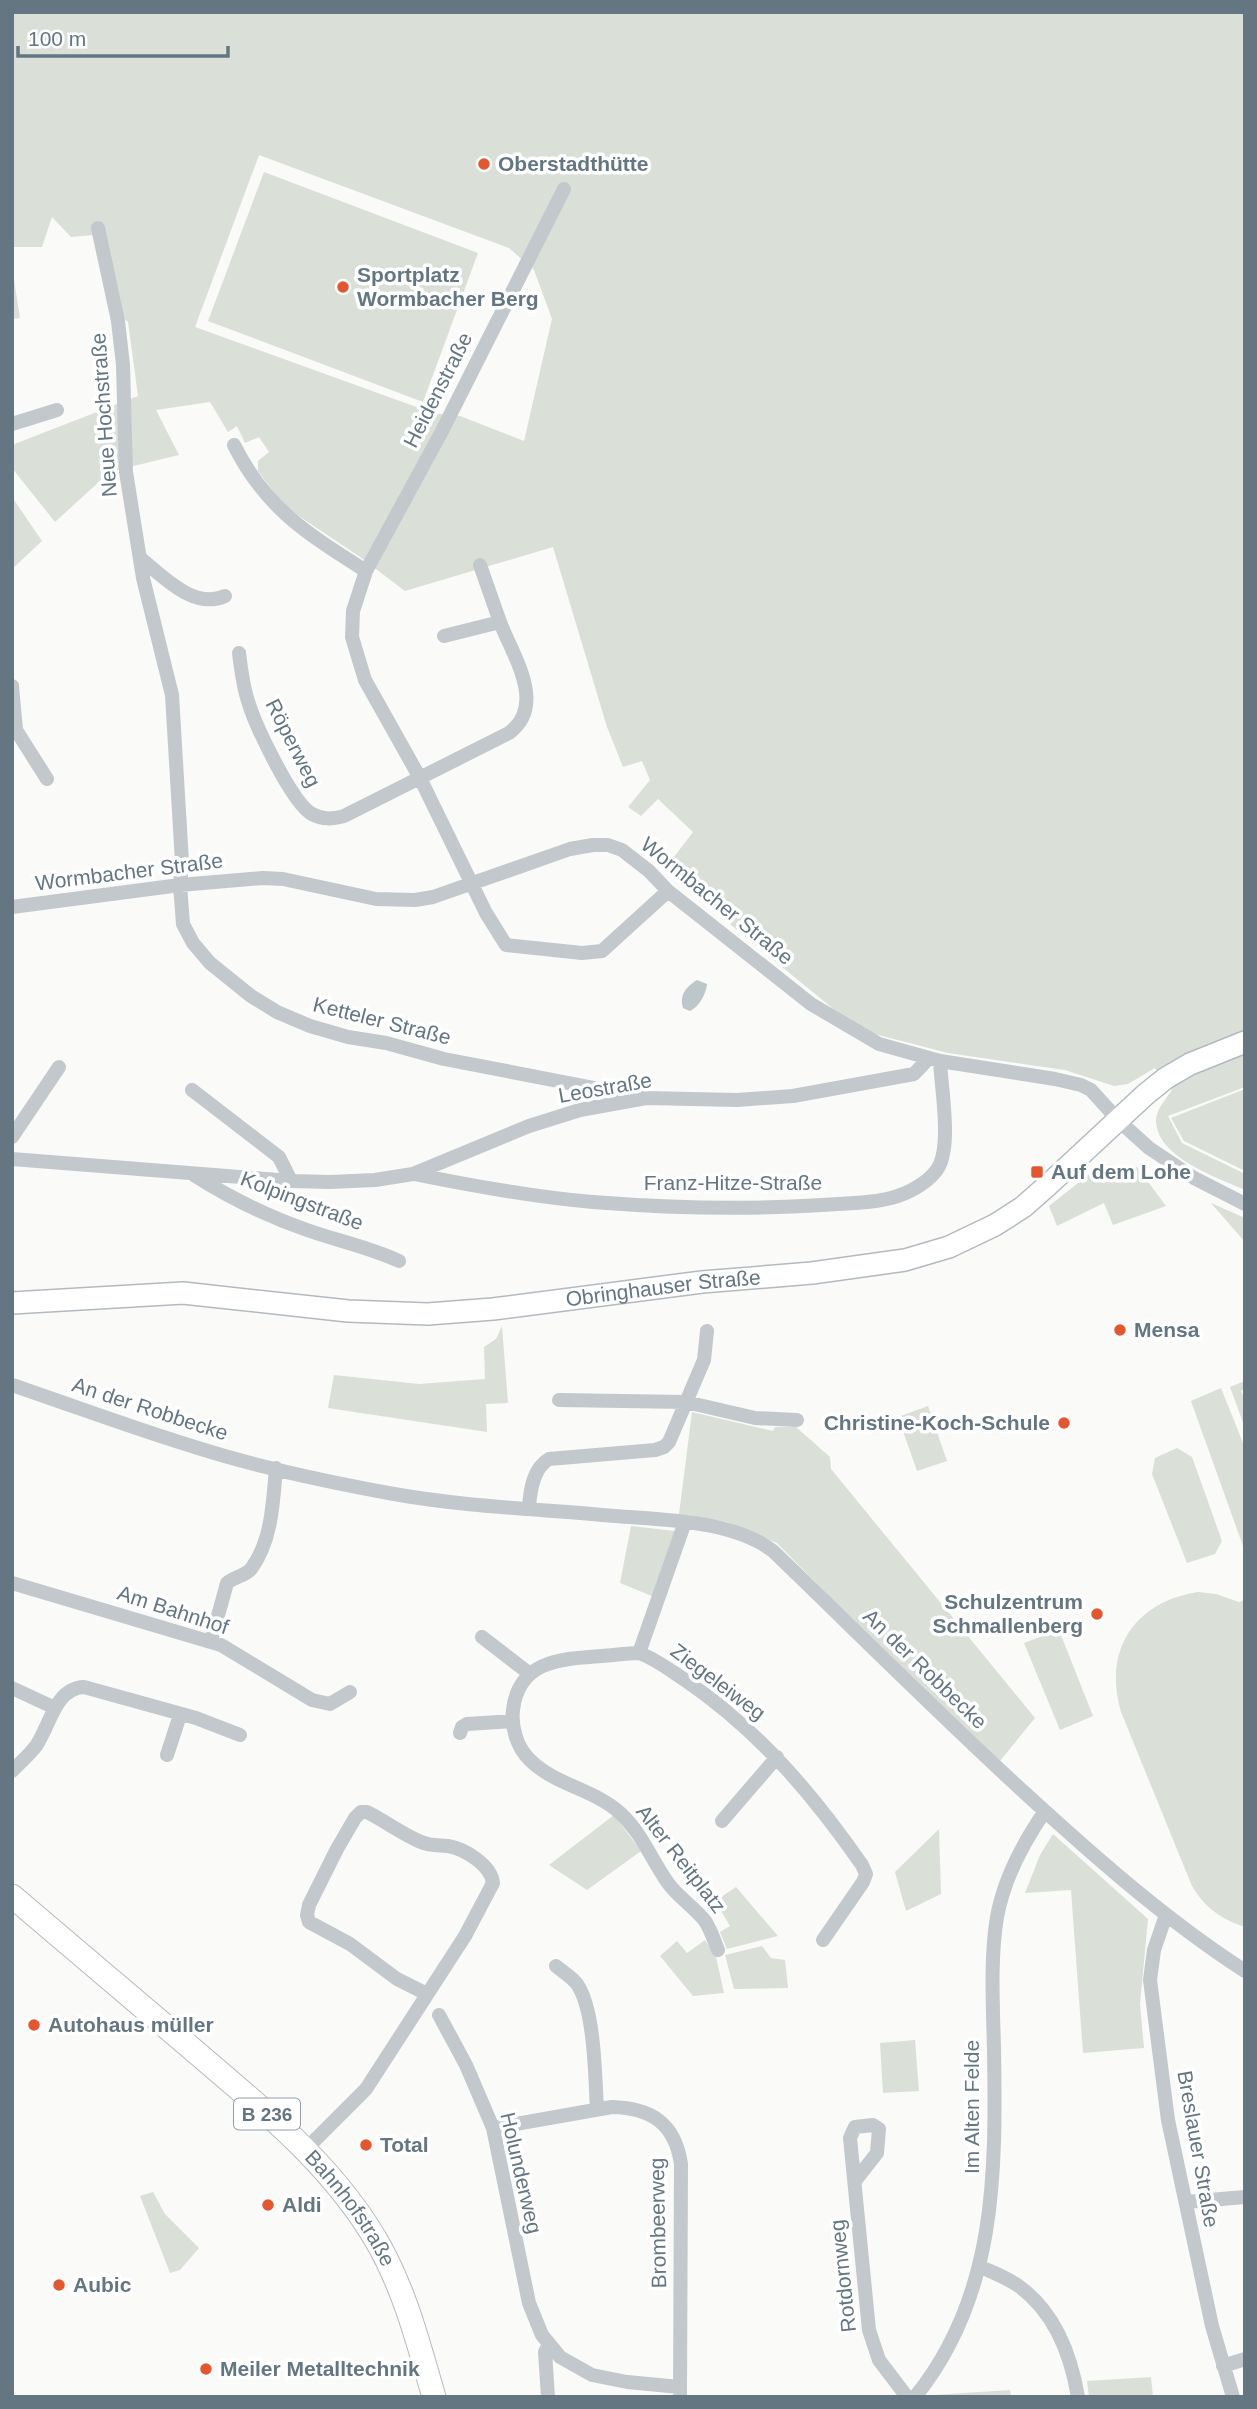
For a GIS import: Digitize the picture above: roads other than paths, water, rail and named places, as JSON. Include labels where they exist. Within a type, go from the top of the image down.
[{"type":"main road","name":"Bahnhofstraße","points":[[12,1896],[221,2074],[304,2150],[341,2189],[380,2247],[407,2309],[434,2397]]},
{"type":"street","name":"Heidenstraße","points":[[564,189],[442,431],[366,571],[353,611],[352,638],[365,680],[420,778],[472,884],[506,945],[582,953],[601,951],[668,891]]},
{"type":"street","name":"Neue Hochstraße","points":[[98,228],[118,321],[125,384],[126,472],[149,604],[172,695],[182,862],[180,885]]},
{"type":"street","points":[[12,424],[57,410]]},
{"type":"street","points":[[234,445],[255,483],[277,508],[331,549],[366,571]]},
{"type":"street","points":[[140,558],[184,593],[209,600],[225,596]]},
{"type":"street","points":[[420,778],[509,733],[523,718],[527,707],[527,691],[480,565]]},
{"type":"street","points":[[444,636],[500,622]]},
{"type":"street","name":"Röperweg","points":[[239,653],[248,700],[260,732],[299,803],[312,814],[323,819],[344,816],[420,778]]},
{"type":"street","points":[[12,687],[16,730],[47,779]]},
{"type":"street","name":"Wormbacher Straße","points":[[12,907],[180,885],[263,878],[284,879],[376,898],[398,900],[433,897],[570,849],[608,845],[622,849],[635,859],[668,891],[811,1004],[834,1019],[879,1044],[934,1060],[1081,1085],[1099,1096],[1119,1121],[1173,1166],[1245,1204]]},
{"type":"street","name":"Ketteler Straße","points":[[180,885],[183,924],[192,943],[211,963],[251,996],[277,1012],[310,1026],[348,1037],[386,1043],[444,1059],[646,1098]]},
{"type":"street","name":"Obringhauser Straße","points":[[12,1303],[183,1293],[348,1311],[428,1314],[493,1309],[702,1282],[812,1273],[897,1262],[949,1247],[995,1225],[1023,1207],[1166,1077],[1190,1064],[1245,1042]]},
{"type":"street","name":"Leostraße","points":[[12,1159],[193,1175],[341,1182],[412,1174],[529,1126],[580,1110],[646,1098],[737,1100],[793,1096],[914,1074],[934,1060]]},
{"type":"street","name":"Franz-Hitze-Straße","points":[[412,1174],[501,1190],[591,1202],[641,1205],[798,1206],[892,1198],[929,1178],[943,1159],[945,1141],[934,1060]]},
{"type":"street","points":[[12,1137],[58,1067]]},
{"type":"street","points":[[192,1090],[279,1157],[291,1181]]},
{"type":"street","name":"Kolpingstraße","points":[[193,1175],[261,1212],[308,1230],[373,1249],[399,1261]]},
{"type":"street","points":[[528,1508],[534,1477],[543,1462],[556,1457],[655,1450],[664,1447],[669,1442],[704,1360],[707,1331]]},
{"type":"street","name":"An der Robbecke","points":[[12,1385],[198,1448],[394,1494],[486,1506],[685,1522],[745,1535],[773,1551],[897,1673],[1045,1811],[1166,1915],[1245,1971]]},
{"type":"street","points":[[559,1400],[686,1402],[755,1418],[797,1420]]},
{"type":"street","points":[[211,1641],[228,1583],[251,1568],[266,1538],[276,1468]]},
{"type":"street","name":"Ziegeleiweg","points":[[685,1522],[639,1653],[653,1659],[698,1689],[777,1757],[806,1788],[856,1856],[866,1874],[863,1882],[823,1940]]},
{"type":"street","name":"Am Bahnhof","points":[[12,1583],[211,1641],[312,1700],[330,1704],[350,1692]]},
{"type":"street","points":[[482,1637],[530,1674]]},
{"type":"street","points":[[460,1733],[462,1727],[467,1724],[513,1721],[519,1690],[530,1674],[545,1664],[565,1658],[639,1653]]},
{"type":"street","points":[[12,1771],[36,1746],[55,1708],[74,1687],[84,1687],[196,1718],[240,1735]]},
{"type":"street","points":[[12,1688],[55,1708]]},
{"type":"street","points":[[167,1755],[180,1715]]},
{"type":"street","name":"Alter Reitplatz","points":[[513,1721],[520,1746],[535,1764],[601,1799],[625,1818],[645,1843],[670,1885],[706,1922],[718,1950]]},
{"type":"street","points":[[722,1821],[777,1757]]},
{"type":"street","name":"Im Alten Felde","points":[[915,2397],[941,2360],[960,2323],[981,2267],[995,2159],[993,2007],[996,1926],[1004,1892],[1016,1862],[1045,1811]]},
{"type":"street","points":[[304,2150],[366,2088],[427,1994],[484,1903],[493,1882],[487,1868],[464,1853],[448,1846],[429,1845],[367,1812],[361,1812],[337,1849],[309,1905],[309,1922],[349,1944],[397,1979],[427,1994]]},
{"type":"street","name":"Breslauer Straße","points":[[1166,1915],[1154,1950],[1150,1980],[1168,2120],[1223,2366],[1233,2397]]},
{"type":"street","points":[[556,1966],[578,1985],[584,1999],[589,2020],[597,2109]]},
{"type":"street","name":"Holunderweg","points":[[439,2015],[466,2065],[493,2128],[529,2303],[536,2323],[549,2345],[571,2365],[592,2375],[680,2392]]},
{"type":"street","name":"Brombeerweg","points":[[493,2128],[597,2109],[629,2108],[655,2117],[671,2133],[679,2152],[680,2392]]},
{"type":"street","name":"Rotdornweg","points":[[855,2181],[869,2330],[878,2360],[907,2397]]},
{"type":"street","points":[[1186,2202],[1245,2197]]},
{"type":"street","points":[[981,2267],[1007,2279],[1035,2301],[1054,2325],[1066,2349],[1078,2397]]},
{"type":"street","points":[[548,2397],[545,2353],[549,2345]]},
{"type":"street","points":[[1223,2366],[1245,2359]]},
{"type":"place","name":"Oberstadthütte","points":[[484,164]]},
{"type":"place","name":"Sportplatz Wormbacher Berg","points":[[343,287]]},
{"type":"place","name":"Auf dem Lohe","points":[[1037,1172]]},
{"type":"place","name":"Mensa","points":[[1120,1330]]},
{"type":"place","name":"Christine-Koch-Schule","points":[[1064,1423]]},
{"type":"place","name":"Schulzentrum Schmallenberg","points":[[1097,1614]]},
{"type":"place","name":"Autohaus müller","points":[[34,2025]]},
{"type":"place","name":"Total","points":[[366,2145]]},
{"type":"place","name":"Aldi","points":[[268,2205]]},
{"type":"place","name":"Aubic","points":[[59,2285]]},
{"type":"place","name":"Meiler Metalltechnik","points":[[206,2369]]}]
